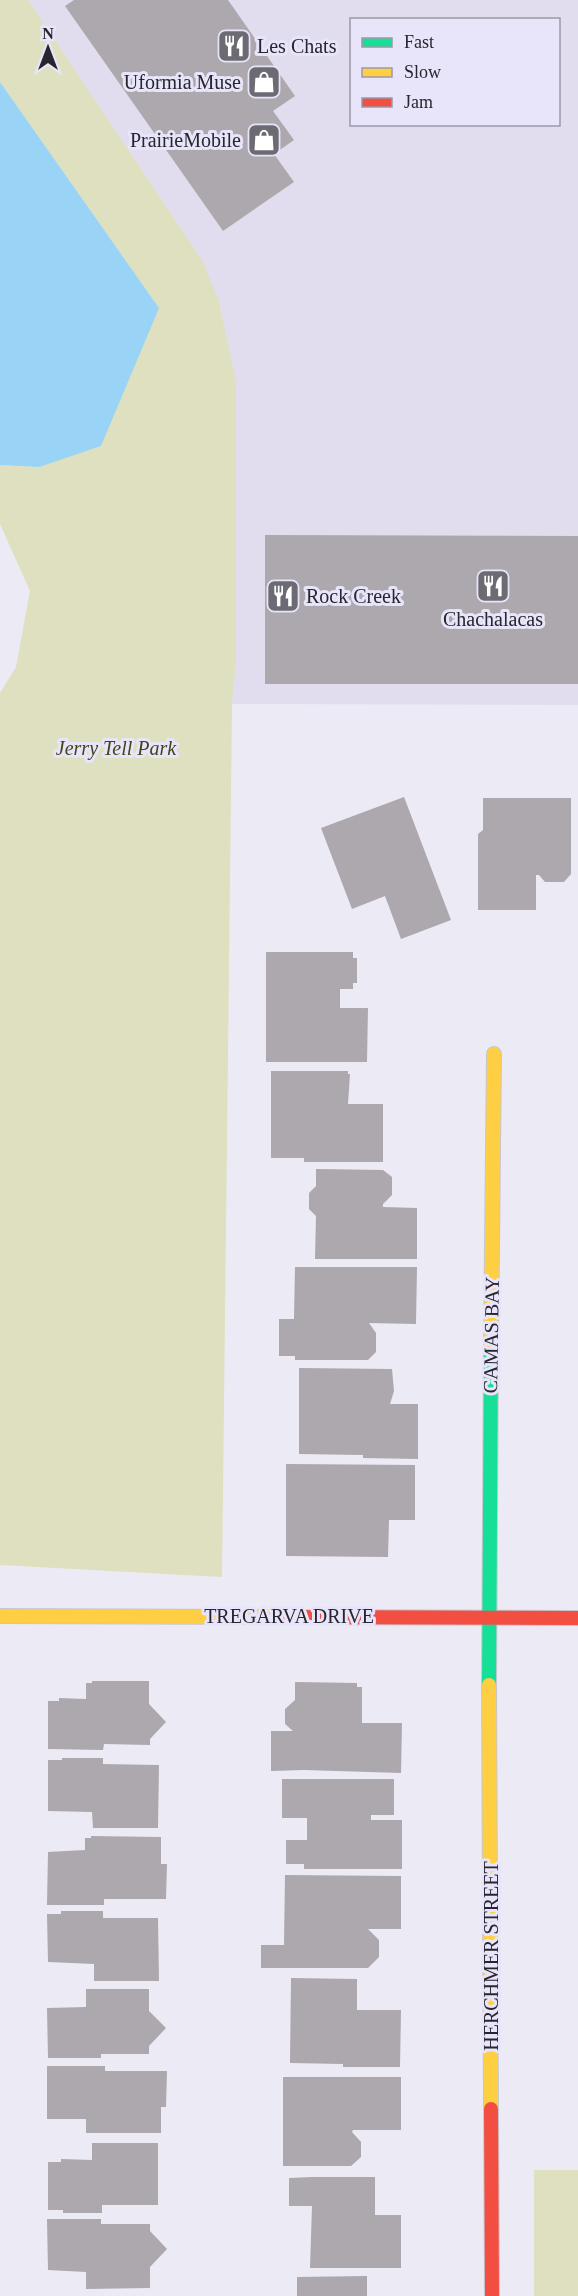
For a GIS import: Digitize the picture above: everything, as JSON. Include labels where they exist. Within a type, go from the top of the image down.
[{"type":"street","name":"CAMAS BAY","points":[[489,1616],[494,1054]]},
{"type":"street","name":"TREGARVA DRIVE","points":[[0,1616],[578,1618]]},
{"type":"street","name":"HERCHMER STREET","points":[[489,1616],[492,2296]]},
{"type":"shaded area","points":[[28,0],[578,0],[578,705],[232,704],[236,661],[236,382],[219,301]]},
{"type":"green space","name":"Jerry Tell Park","points":[[0,0],[28,0],[202,260],[219,301],[236,381],[236,661],[232,704],[222,1577],[0,1565],[0,693],[16,667],[30,591],[0,524],[0,465],[39,467],[159,308],[0,82]]},
{"type":"green space","points":[[534,2170],[578,2170],[578,2296],[534,2296]]},
{"type":"water","points":[[0,82],[159,308],[101,446],[39,467],[0,465]]},
{"type":"building","points":[[74,0],[228,0],[295,96],[273,111],[294,140],[274,154],[294,182],[223,231],[65,6]]},
{"type":"building","points":[[265,535],[578,536],[578,684],[265,684]]},
{"type":"building","points":[[404,797],[451,920],[401,939],[385,896],[352,909],[321,828]]},
{"type":"building","points":[[483,798],[571,798],[571,874],[564,882],[545,882],[539,875],[536,875],[536,910],[478,910],[478,834],[483,830]]},
{"type":"building","points":[[266,952],[353,952],[353,958],[357,958],[357,983],[353,983],[353,989],[340,989],[340,1008],[368,1008],[367,1062],[266,1062]]},
{"type":"building","points":[[271,1071],[348,1071],[350,1074],[348,1104],[383,1104],[383,1162],[304,1162],[304,1158],[271,1158]]},
{"type":"building","points":[[316,1169],[383,1170],[392,1177],[392,1195],[383,1207],[417,1208],[417,1259],[315,1259],[316,1216],[309,1209],[309,1193],[316,1186]]},
{"type":"building","points":[[295,1267],[417,1267],[416,1324],[369,1323],[376,1333],[376,1352],[368,1360],[295,1360],[295,1356],[279,1356],[279,1319],[294,1319]]},
{"type":"building","points":[[299,1368],[392,1369],[394,1391],[390,1404],[418,1404],[418,1459],[299,1454]]},
{"type":"building","points":[[286,1464],[415,1465],[415,1520],[389,1520],[388,1557],[286,1556]]},
{"type":"building","points":[[92,1681],[149,1681],[149,1704],[166,1722],[150,1739],[150,1745],[104,1744],[103,1750],[48,1749],[48,1701],[59,1701],[59,1698],[86,1699],[86,1683],[92,1683]]},
{"type":"building","points":[[295,1682],[357,1683],[357,1687],[362,1687],[362,1723],[402,1723],[401,1773],[271,1771],[271,1731],[293,1731],[285,1724],[285,1709],[295,1700]]},
{"type":"building","points":[[62,1758],[103,1758],[103,1764],[159,1765],[158,1828],[93,1828],[92,1812],[48,1811],[48,1760],[62,1760]]},
{"type":"building","points":[[282,1779],[394,1779],[394,1815],[371,1815],[371,1820],[402,1820],[402,1869],[304,1869],[304,1864],[286,1864],[286,1840],[307,1840],[307,1818],[282,1818]]},
{"type":"building","points":[[91,1836],[161,1837],[161,1864],[167,1864],[166,1899],[104,1899],[104,1905],[47,1905],[48,1852],[85,1850],[85,1838],[91,1838]]},
{"type":"building","points":[[285,1875],[401,1876],[401,1929],[368,1929],[379,1940],[379,1957],[368,1968],[261,1968],[261,1945],[284,1945]]},
{"type":"building","points":[[61,1911],[103,1911],[103,1918],[158,1918],[159,1981],[94,1981],[94,1964],[48,1962],[47,1914],[61,1914]]},
{"type":"building","points":[[291,1978],[357,1979],[357,2010],[401,2010],[400,2067],[343,2067],[343,2064],[290,2063]]},
{"type":"building","points":[[86,1989],[149,1989],[149,2011],[166,2028],[149,2046],[149,2054],[101,2054],[101,2058],[48,2058],[47,2008],[86,2007]]},
{"type":"building","points":[[47,2066],[105,2066],[105,2071],[167,2071],[166,2107],[161,2107],[161,2133],[86,2133],[86,2119],[47,2119]]},
{"type":"building","points":[[283,2077],[401,2077],[401,2130],[353,2130],[352,2132],[361,2142],[361,2157],[351,2166],[283,2166]]},
{"type":"building","points":[[92,2143],[158,2143],[158,2205],[102,2205],[102,2213],[63,2213],[63,2210],[48,2210],[48,2162],[61,2162],[61,2159],[92,2160]]},
{"type":"building","points":[[375,2177],[375,2215],[401,2215],[401,2268],[310,2268],[312,2206],[289,2206],[289,2178]]},
{"type":"building","points":[[47,2219],[101,2219],[101,2224],[150,2224],[150,2231],[167,2249],[150,2267],[150,2288],[86,2289],[86,2272],[48,2270]]},
{"type":"building","points":[[367,2276],[367,2296],[297,2296],[297,2277]]},
{"type":"traffic: fast","points":[[489,1685],[491,1344]]},
{"type":"traffic: slow","points":[[491,1344],[494,1054]]},
{"type":"traffic: slow","points":[[0,1616],[282,1617]]},
{"type":"traffic: slow","points":[[489,1685],[491,2109]]},
{"type":"traffic: jam","points":[[282,1617],[578,1618]]},
{"type":"traffic: jam","points":[[491,2109],[492,2296]]},
{"type":"place","name":"Les Chats","points":[[234,46]]},
{"type":"place","name":"Uformia Muse","points":[[264,82]]},
{"type":"place","name":"PrairieMobile","points":[[264,140]]},
{"type":"place","name":"Chachalacas","points":[[493,586]]},
{"type":"place","name":"Rock Creek","points":[[283,596]]}]
